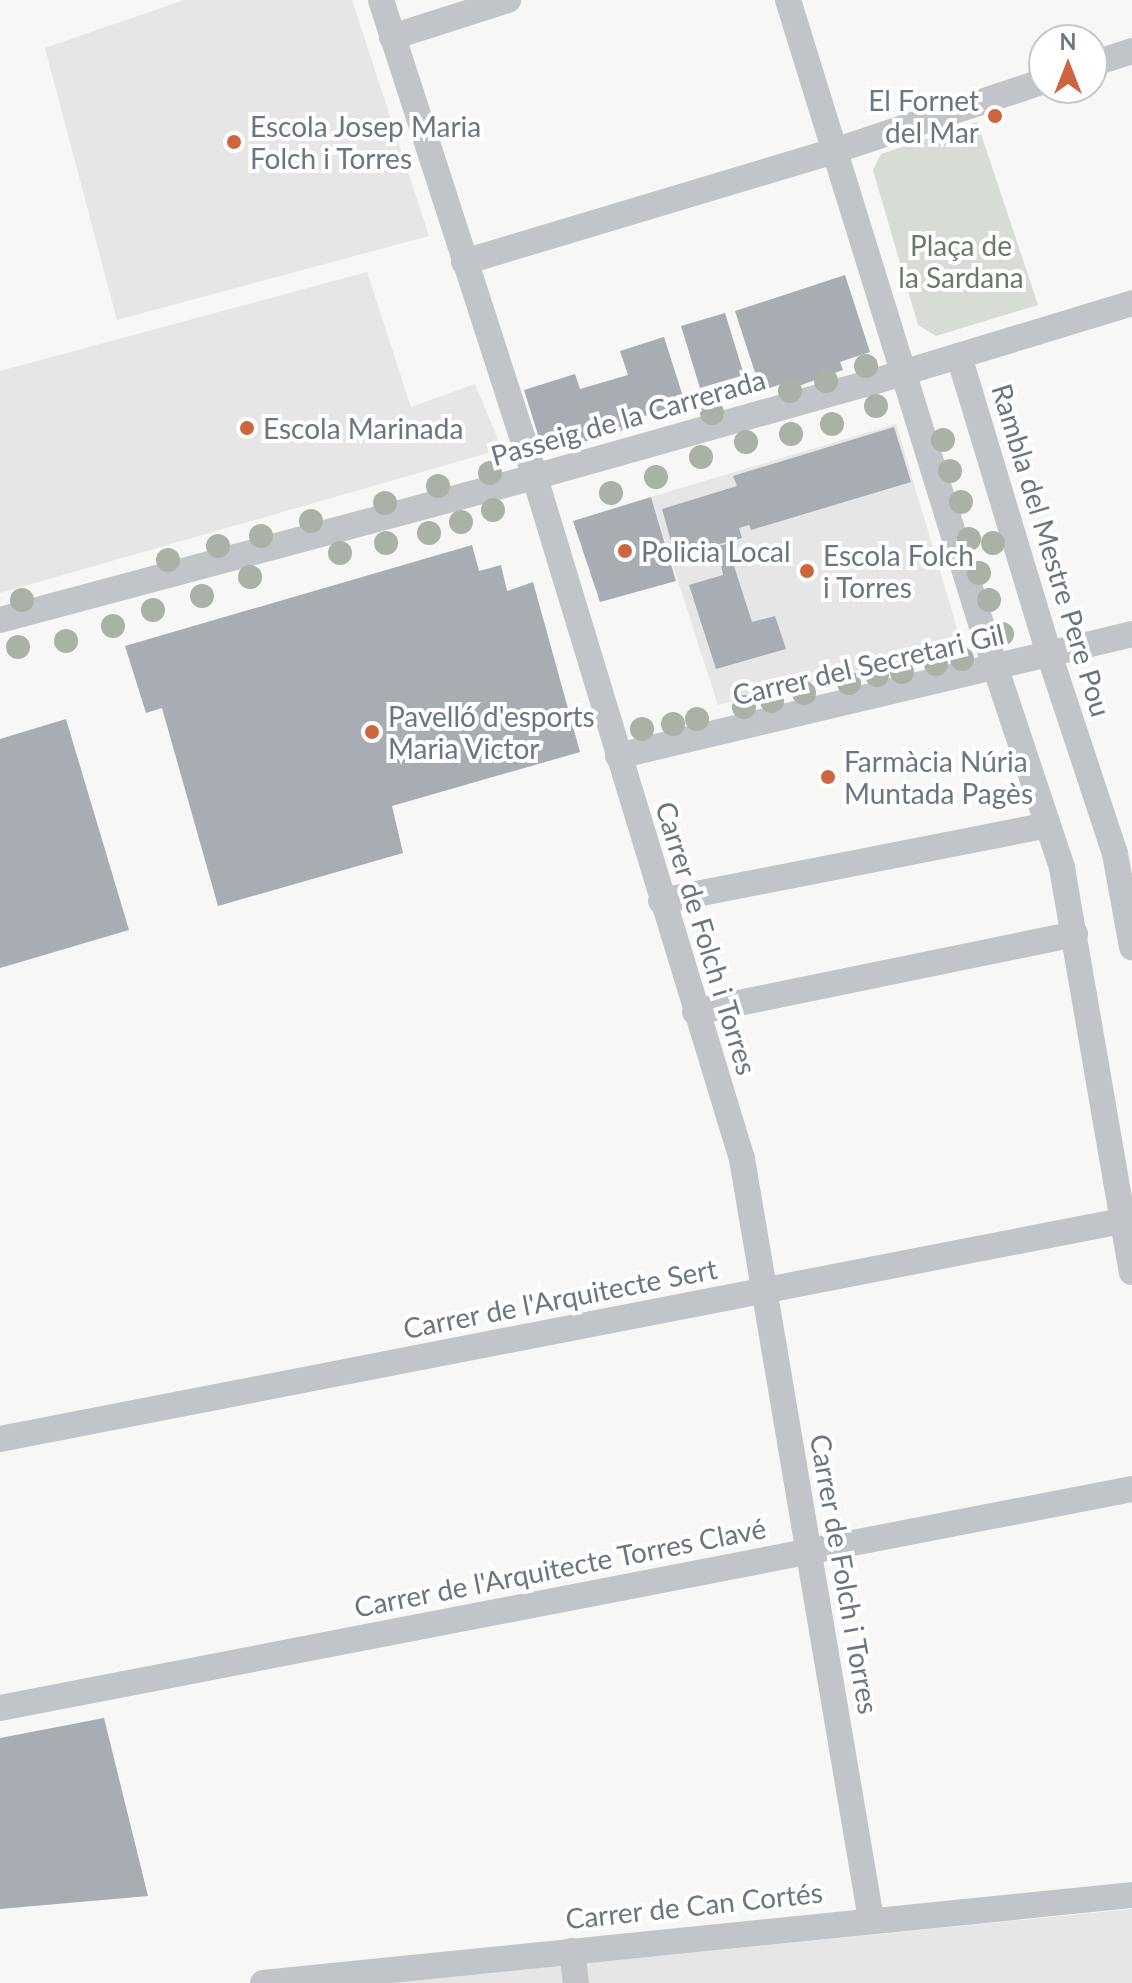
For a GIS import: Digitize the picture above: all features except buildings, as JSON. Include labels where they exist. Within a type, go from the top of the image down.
[{"type":"street","name":"Carrer de Folch i Torres","points":[[381,0],[534,477],[742,1159],[871,1919]]},
{"type":"street","points":[[392,37],[508,0]]},
{"type":"street","points":[[788,0],[837,150],[903,373],[1062,868],[1127,1220],[1132,1272]]},
{"type":"street","points":[[1108,59],[1132,51]]},
{"type":"street","points":[[464,262],[837,150],[1028,86]]},
{"type":"street","name":"Passeig de la Carrerada","points":[[0,620],[534,477],[903,373],[1132,303]]},
{"type":"street","name":"Rambla del Mestre Pere Pou","points":[[959,356],[1049,654],[1115,854],[1132,947]]},
{"type":"street","name":"Carrer del Secretari Gil","points":[[618,756],[1132,634]]},
{"type":"street","points":[[661,901],[1048,825]]},
{"type":"street","points":[[695,1012],[1075,934]]},
{"type":"street","name":"Carrer de l'Arquitecte Sert","points":[[0,1439],[1127,1220]]},
{"type":"street","name":"Carrer de l'Arquitecte Torres Clavé","points":[[0,1708],[1132,1489]]},
{"type":"street","name":"Carrer de Can Cortés","points":[[263,1983],[871,1919],[1132,1895]]},
{"type":"street","points":[[572,1951],[576,1983]]},
{"type":"shaded area","name":"Escola Josep Maria Folch i Torres","points":[[184,0],[352,0],[429,236],[117,320],[45,48]]},
{"type":"shaded area","name":"Escola Marinada","points":[[367,272],[411,407],[475,384],[502,449],[0,593],[0,371]]},
{"type":"shaded area","name":"Escola Folch i Torres","points":[[896,424],[962,645],[718,705],[651,497]]},
{"type":"shaded area","points":[[1132,1909],[1132,1983],[385,1983]]},
{"type":"green space","name":"Plaça de la Sardana","points":[[977,122],[1038,305],[936,336],[918,325],[873,170],[881,154]]},
{"type":"place","name":"El Fornet del Mar","points":[[995,116]]},
{"type":"place","name":"Escola Josep Maria Folch i Torres","points":[[234,142]]},
{"type":"place","name":"Escola Marinada","points":[[247,428]]},
{"type":"place","name":"Policia Local","points":[[625,551]]},
{"type":"place","name":"Escola Folch i Torres","points":[[807,571]]},
{"type":"place","name":"Pavelló d'esports Maria Victor","points":[[372,732]]},
{"type":"place","name":"Farmàcia Núria Muntada Pagès","points":[[828,777]]}]
